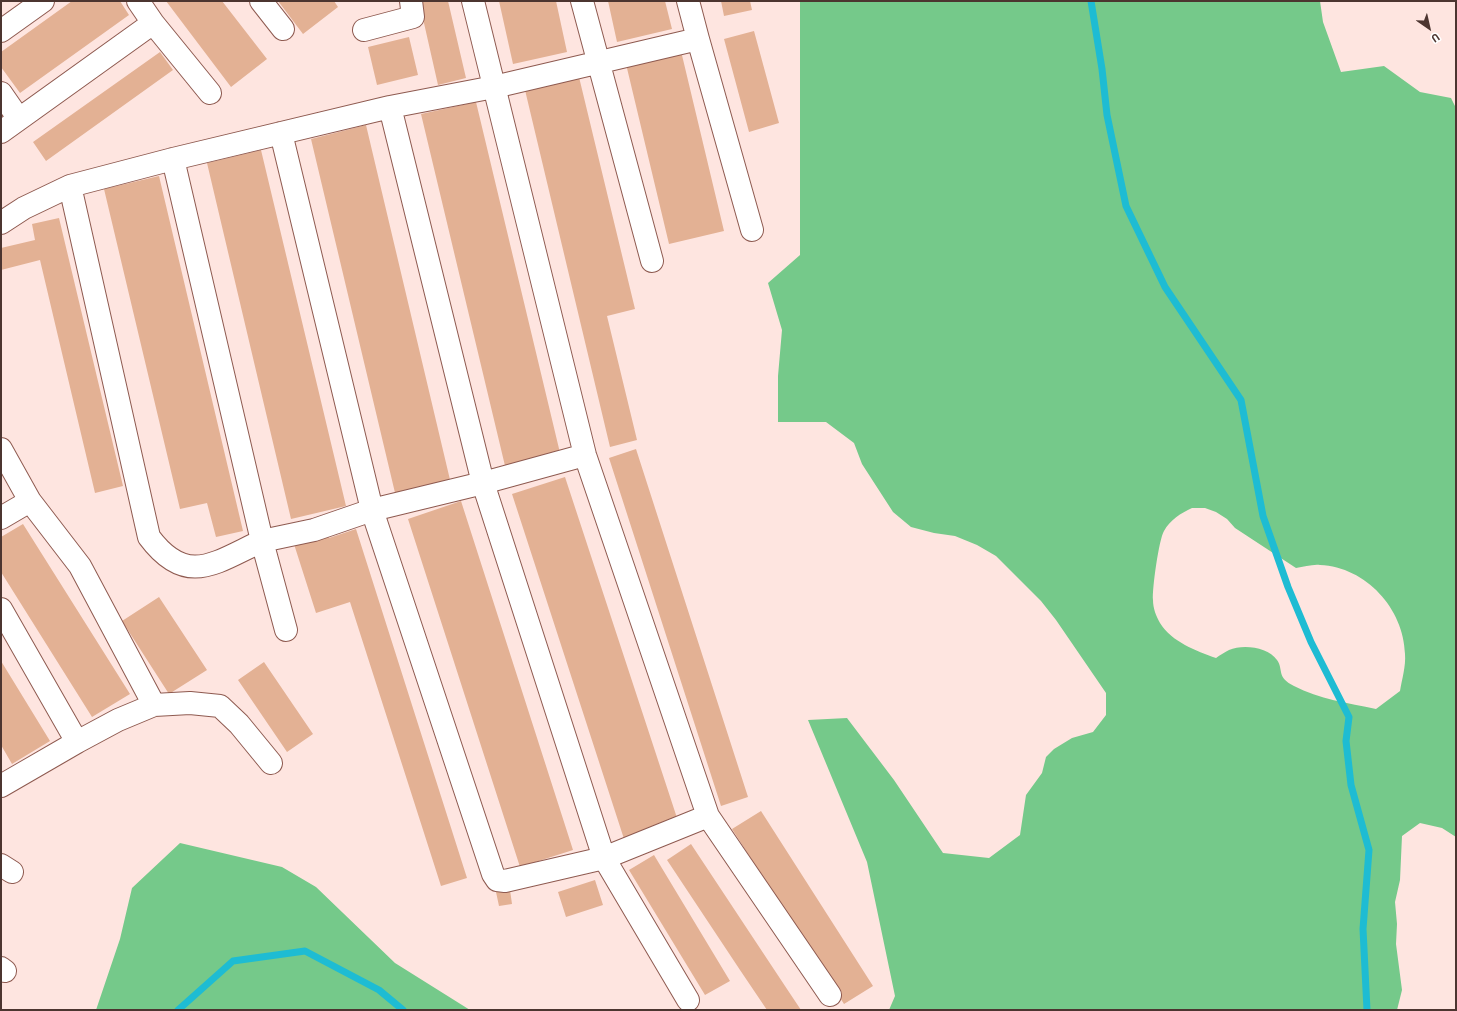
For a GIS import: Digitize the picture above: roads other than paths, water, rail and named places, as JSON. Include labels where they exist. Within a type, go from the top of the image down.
[{"type":"street","points":[[1,31],[42,1]]},
{"type":"street","points":[[138,1],[153,23],[210,93]]},
{"type":"street","points":[[261,1],[283,29]]},
{"type":"street","points":[[364,30],[413,17],[411,1]]},
{"type":"street","points":[[473,1],[585,455],[708,816],[830,995]]},
{"type":"street","points":[[582,1],[652,261]]},
{"type":"street","points":[[688,1],[752,230]]},
{"type":"street","points":[[1,132],[153,23]]},
{"type":"street","points":[[1,223],[24,208],[70,186],[173,159],[390,107],[494,87],[698,39]]},
{"type":"street","points":[[1,93],[19,119]]},
{"type":"street","points":[[390,107],[483,483],[604,858],[688,1000]]},
{"type":"street","points":[[280,133],[372,510],[492,874],[497,880],[505,881],[604,858],[708,816]]},
{"type":"street","points":[[173,159],[262,541],[286,630]]},
{"type":"street","points":[[70,186],[149,537],[165,556],[189,568],[208,565],[262,541],[314,530],[372,510],[483,483],[585,455]]},
{"type":"street","points":[[1,449],[30,501],[80,566],[154,705]]},
{"type":"street","points":[[1,518],[30,501]]},
{"type":"street","points":[[1,609],[77,742]]},
{"type":"street","points":[[1,786],[118,720],[154,705],[190,703],[220,706],[239,724],[271,763]]},
{"type":"waterway","points":[[1091,1],[1102,69],[1107,115],[1126,206],[1165,287],[1241,400],[1263,516],[1288,587],[1311,642],[1349,717],[1346,741],[1351,785],[1369,850],[1363,929],[1367,1010]]},
{"type":"waterway","points":[[178,1010],[233,961],[305,951],[379,990],[403,1010]]}]
